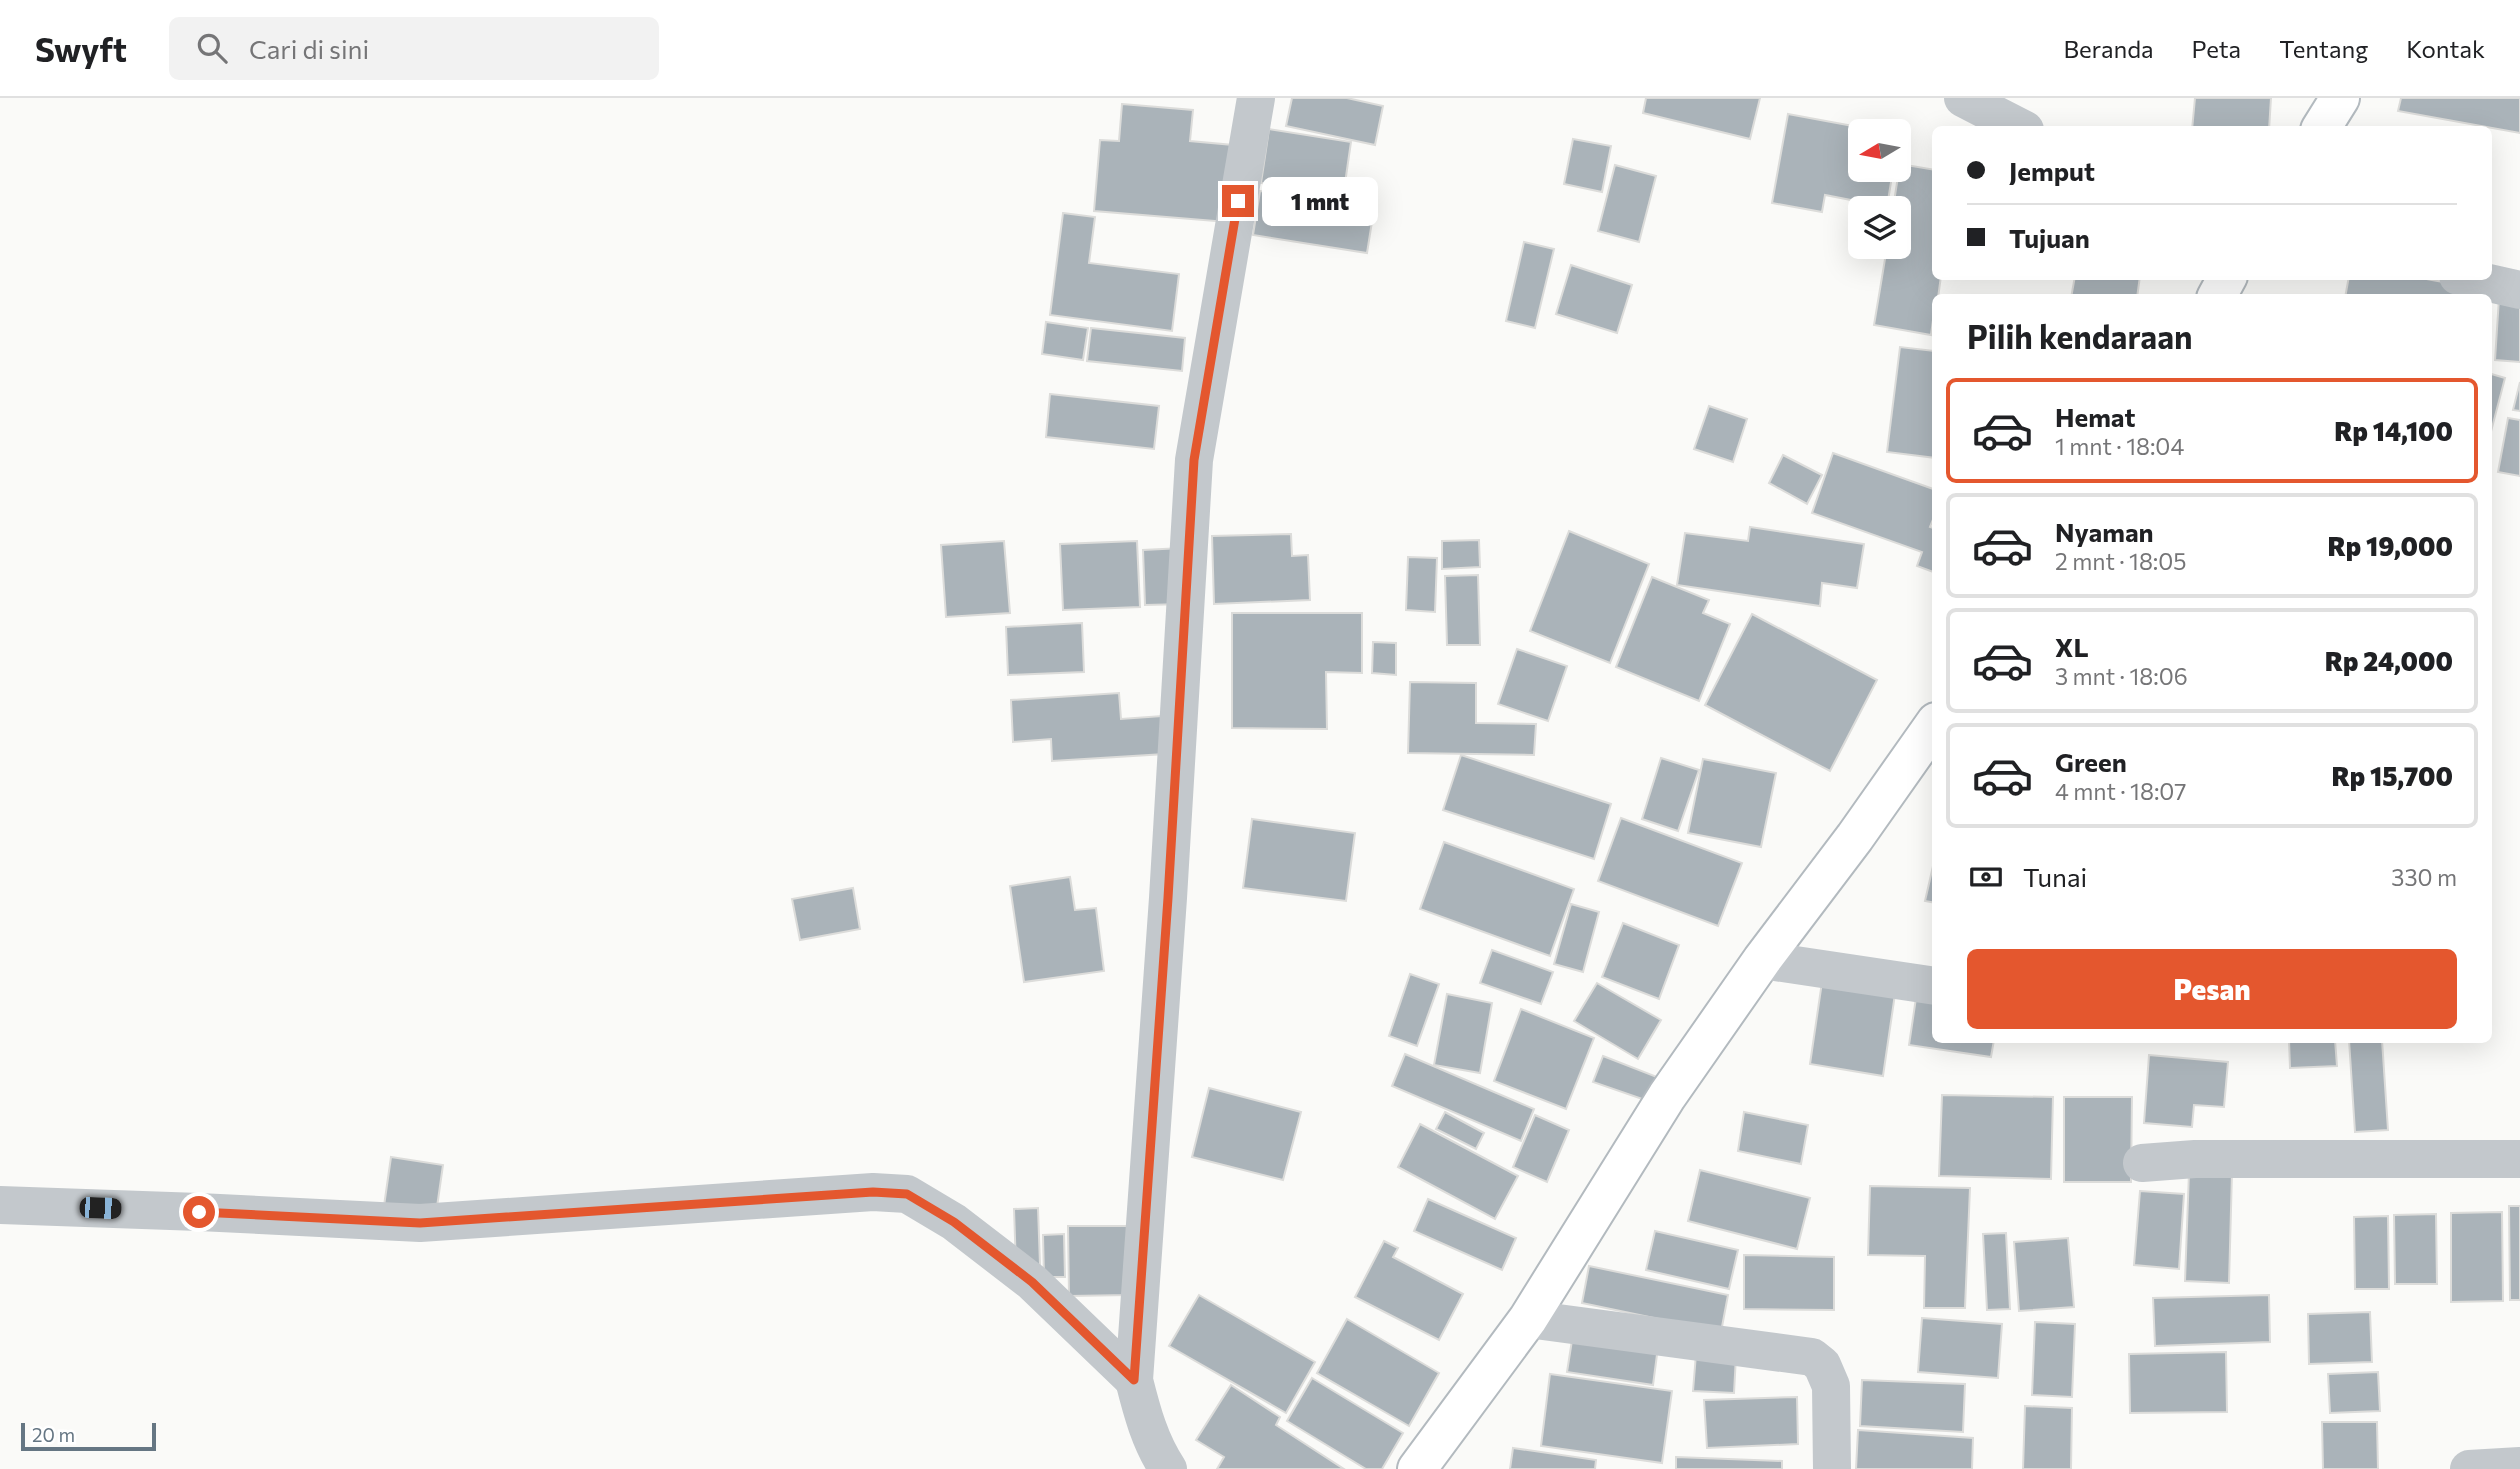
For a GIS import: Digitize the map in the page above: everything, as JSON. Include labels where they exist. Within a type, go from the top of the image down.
[{"type":"street","points":[[1168,1469],[1147,1429],[1134,1380],[1168,898],[1194,460],[1256,98]]},
{"type":"street","points":[[1963,98],[2017,126]]},
{"type":"street","points":[[2322,126],[2340,98]]},
{"type":"street","points":[[2476,280],[2520,290]]},
{"type":"street","points":[[1417,1469],[1528,1319],[1667,1096],[1762,960],[1855,837],[1932,728]]},
{"type":"street","points":[[1762,960],[1932,985]]},
{"type":"street","points":[[2142,1163],[2195,1159],[2520,1159]]},
{"type":"street","points":[[0,1205],[420,1223],[873,1192],[907,1194],[954,1222],[1032,1282],[1134,1380]]},
{"type":"street","points":[[1528,1319],[1812,1357],[1822,1365],[1831,1386],[1832,1469]]},
{"type":"street","points":[[2469,1469],[2520,1465]]},
{"type":"building","points":[[1292,98],[1347,98],[1383,106],[1375,145],[1286,126]]},
{"type":"building","points":[[1646,98],[1760,98],[1750,139],[1643,113]]},
{"type":"building","points":[[2195,98],[2271,98],[2269,126],[2192,126]]},
{"type":"building","points":[[2401,98],[2520,98],[2520,133],[2492,126],[2398,111]]},
{"type":"building","points":[[1122,104],[1193,110],[1190,141],[1233,145],[1227,222],[1094,211],[1100,140],[1119,141]]},
{"type":"building","points":[[1788,114],[1848,125],[1848,182],[1891,182],[1889,196],[1848,196],[1848,199],[1825,195],[1822,212],[1772,203]]},
{"type":"building","points":[[1269,129],[1351,142],[1343,197],[1261,183]]},
{"type":"building","points":[[1573,139],[1611,146],[1602,192],[1564,184]]},
{"type":"building","points":[[1615,165],[1656,176],[1639,242],[1598,231]]},
{"type":"building","points":[[1911,166],[1932,169],[1932,280],[1940,280],[1939,294],[1932,294],[1931,335],[1874,325],[1885,259],[1911,259],[1911,196],[1895,196],[1897,182],[1911,182]]},
{"type":"building","points":[[1260,191],[1374,209],[1367,253],[1253,235]]},
{"type":"building","points":[[1063,213],[1095,217],[1089,263],[1179,274],[1172,331],[1050,315]]},
{"type":"building","points":[[1524,242],[1554,249],[1535,328],[1506,321]]},
{"type":"building","points":[[1571,265],[1632,285],[1617,333],[1556,314]]},
{"type":"building","points":[[2074,280],[2139,280],[2138,294],[2072,294]]},
{"type":"building","points":[[2348,280],[2432,280],[2476,288],[2475,294],[2346,294]]},
{"type":"building","points":[[2499,298],[2520,299],[2520,362],[2495,360]]},
{"type":"building","points":[[1046,322],[1088,328],[1083,360],[1042,354]]},
{"type":"building","points":[[1091,328],[1185,338],[1182,371],[1087,361]]},
{"type":"building","points":[[1900,347],[1932,351],[1932,458],[1887,452]]},
{"type":"building","points":[[2492,374],[2505,378],[2492,428]]},
{"type":"building","points":[[2520,382],[2520,411],[2513,410]]},
{"type":"building","points":[[1050,394],[1159,406],[1154,449],[1046,437]]},
{"type":"building","points":[[1709,406],[1747,419],[1733,462],[1694,449]]},
{"type":"building","points":[[2508,418],[2520,420],[2520,476],[2498,472]]},
{"type":"building","points":[[1833,453],[1932,489],[1932,572],[1917,566],[1922,552],[1812,513]]},
{"type":"building","points":[[1783,455],[1822,475],[1807,504],[1769,483]]},
{"type":"building","points":[[1750,527],[1864,544],[1857,588],[1822,583],[1820,606],[1677,585],[1685,533],[1748,541]]},
{"type":"building","points":[[1569,531],[1649,564],[1610,663],[1530,631]]},
{"type":"building","points":[[1291,534],[1292,556],[1308,555],[1310,600],[1214,604],[1212,536]]},
{"type":"building","points":[[1479,540],[1480,567],[1442,569],[1442,541]]},
{"type":"building","points":[[1004,541],[1010,613],[946,617],[941,545]]},
{"type":"building","points":[[1137,541],[1140,607],[1063,610],[1060,544]]},
{"type":"building","points":[[1182,548],[1185,604],[1145,605],[1143,550]]},
{"type":"building","points":[[1408,557],[1437,558],[1435,612],[1406,610]]},
{"type":"building","points":[[1478,575],[1480,645],[1447,645],[1445,576]]},
{"type":"building","points":[[1652,577],[1709,600],[1703,613],[1730,624],[1699,701],[1616,667]]},
{"type":"building","points":[[1232,613],[1362,613],[1362,673],[1326,672],[1327,729],[1232,728]]},
{"type":"building","points":[[1752,614],[1877,680],[1830,771],[1705,705]]},
{"type":"building","points":[[1082,623],[1084,672],[1008,675],[1006,627]]},
{"type":"building","points":[[1373,642],[1396,643],[1396,675],[1372,673]]},
{"type":"building","points":[[1517,649],[1567,666],[1548,721],[1498,704]]},
{"type":"building","points":[[1410,682],[1476,683],[1476,723],[1536,724],[1534,755],[1408,753]]},
{"type":"building","points":[[1119,693],[1121,719],[1162,716],[1165,754],[1052,761],[1051,739],[1013,742],[1011,700]]},
{"type":"building","points":[[1461,755],[1611,804],[1594,859],[1443,810]]},
{"type":"building","points":[[1661,758],[1699,770],[1678,831],[1642,819]]},
{"type":"building","points":[[1703,759],[1776,773],[1761,847],[1688,833]]},
{"type":"building","points":[[1621,818],[1742,863],[1718,926],[1598,881]]},
{"type":"building","points":[[1252,819],[1355,833],[1346,901],[1243,888]]},
{"type":"building","points":[[1444,842],[1574,889],[1550,956],[1420,909]]},
{"type":"building","points":[[1932,870],[1932,902],[1925,901]]},
{"type":"building","points":[[1070,877],[1075,910],[1096,908],[1104,971],[1024,982],[1010,886]]},
{"type":"building","points":[[853,888],[860,929],[800,940],[792,899]]},
{"type":"building","points":[[1571,904],[1599,912],[1583,972],[1554,964]]},
{"type":"building","points":[[1623,923],[1679,945],[1659,999],[1602,977]]},
{"type":"building","points":[[1492,950],[1553,972],[1541,1004],[1480,983]]},
{"type":"building","points":[[1410,974],[1439,984],[1417,1046],[1389,1036]]},
{"type":"building","points":[[1822,982],[1895,994],[1883,1076],[1810,1064]]},
{"type":"building","points":[[1597,983],[1661,1020],[1638,1059],[1574,1021]]},
{"type":"building","points":[[1447,994],[1492,1003],[1480,1073],[1434,1065]]},
{"type":"building","points":[[1916,998],[1932,1000],[1932,1043],[1993,1043],[1991,1057],[1909,1045]]},
{"type":"building","points":[[1521,1009],[1594,1038],[1566,1109],[1494,1081]]},
{"type":"building","points":[[2289,1043],[2335,1043],[2337,1066],[2290,1068]]},
{"type":"building","points":[[2349,1043],[2382,1043],[2388,1130],[2355,1132]]},
{"type":"building","points":[[1405,1054],[1534,1109],[1521,1141],[1392,1086]]},
{"type":"building","points":[[2149,1055],[2228,1062],[2224,1107],[2194,1105],[2192,1127],[2144,1123]]},
{"type":"building","points":[[1603,1056],[1657,1077],[1648,1101],[1593,1082]]},
{"type":"building","points":[[1209,1088],[1301,1112],[1283,1180],[1192,1157]]},
{"type":"building","points":[[1942,1095],[2053,1097],[2051,1179],[1939,1176]]},
{"type":"building","points":[[2064,1097],[2132,1097],[2131,1182],[2064,1182]]},
{"type":"building","points":[[1445,1112],[1484,1133],[1476,1149],[1436,1129]]},
{"type":"building","points":[[1744,1112],[1808,1125],[1801,1164],[1738,1151]]},
{"type":"building","points":[[1535,1115],[1569,1130],[1547,1182],[1513,1167]]},
{"type":"building","points":[[1420,1124],[1518,1176],[1495,1219],[1398,1167]]},
{"type":"building","points":[[391,1157],[443,1165],[436,1214],[384,1206]]},
{"type":"building","points":[[1700,1170],[1810,1198],[1797,1249],[1688,1221]]},
{"type":"building","points":[[2189,1172],[2232,1173],[2229,1283],[2185,1281]]},
{"type":"building","points":[[1870,1186],[1970,1188],[1965,1308],[1924,1308],[1925,1256],[1868,1255]]},
{"type":"building","points":[[2140,1191],[2184,1194],[2179,1269],[2134,1265]]},
{"type":"building","points":[[1428,1199],[1516,1238],[1502,1270],[1414,1231]]},
{"type":"building","points":[[2509,1206],[2520,1206],[2520,1300],[2510,1300]]},
{"type":"building","points":[[1038,1208],[1040,1265],[1016,1267],[1014,1209]]},
{"type":"building","points":[[2502,1212],[2503,1301],[2451,1302],[2451,1213]]},
{"type":"building","points":[[2436,1214],[2437,1284],[2395,1284],[2394,1215]]},
{"type":"building","points":[[2388,1216],[2389,1289],[2355,1289],[2354,1217]]},
{"type":"building","points":[[1068,1226],[1128,1226],[1129,1295],[1069,1296]]},
{"type":"building","points":[[1655,1231],[1738,1250],[1729,1289],[1646,1270]]},
{"type":"building","points":[[2006,1233],[2010,1309],[1987,1310],[1983,1234]]},
{"type":"building","points":[[1064,1234],[1065,1277],[1044,1277],[1043,1235]]},
{"type":"building","points":[[2068,1238],[2074,1307],[2019,1311],[2014,1242]]},
{"type":"building","points":[[1384,1241],[1398,1248],[1393,1257],[1463,1294],[1439,1340],[1355,1297]]},
{"type":"building","points":[[1744,1255],[1834,1257],[1834,1310],[1744,1309]]},
{"type":"building","points":[[1589,1266],[1728,1295],[1721,1332],[1582,1303]]},
{"type":"building","points":[[1199,1295],[1315,1362],[1286,1413],[1169,1346]]},
{"type":"building","points":[[2269,1295],[2270,1342],[2155,1346],[2153,1298]]},
{"type":"building","points":[[2370,1312],[2372,1362],[2309,1364],[2308,1314]]},
{"type":"building","points":[[1922,1318],[2002,1324],[1998,1378],[1918,1372]]},
{"type":"building","points":[[1347,1319],[1439,1373],[1409,1426],[1317,1373]]},
{"type":"building","points":[[2035,1322],[2075,1324],[2072,1397],[2032,1395]]},
{"type":"building","points":[[1573,1334],[1658,1347],[1653,1385],[1567,1372]]},
{"type":"building","points":[[2226,1352],[2227,1412],[2130,1413],[2129,1354]]},
{"type":"building","points":[[1696,1354],[1736,1356],[1734,1393],[1693,1391]]},
{"type":"building","points":[[2378,1372],[2380,1411],[2330,1413],[2328,1374]]},
{"type":"building","points":[[1550,1374],[1672,1391],[1662,1463],[1541,1446]]},
{"type":"building","points":[[1312,1378],[1403,1433],[1382,1469],[1366,1469],[1287,1421]]},
{"type":"building","points":[[1862,1380],[1965,1384],[1963,1432],[1860,1426]]},
{"type":"building","points":[[1231,1385],[1280,1417],[1276,1425],[1344,1469],[1217,1469],[1224,1457],[1196,1440]]},
{"type":"building","points":[[1797,1397],[1798,1444],[1707,1448],[1704,1400]]},
{"type":"building","points":[[2025,1406],[2072,1408],[2071,1469],[2023,1469]]},
{"type":"building","points":[[2322,1422],[2377,1422],[2378,1469],[2323,1469]]},
{"type":"building","points":[[1858,1430],[1973,1438],[1972,1469],[1856,1469]]},
{"type":"building","points":[[1513,1448],[1596,1460],[1595,1469],[1510,1469]]},
{"type":"building","points":[[1676,1457],[1782,1461],[1782,1469],[1676,1469]]},
{"type":"route","points":[[199,1212],[420,1223],[873,1192],[907,1194],[954,1222],[1032,1282],[1134,1380],[1168,898],[1194,460],[1238,201]]}]
